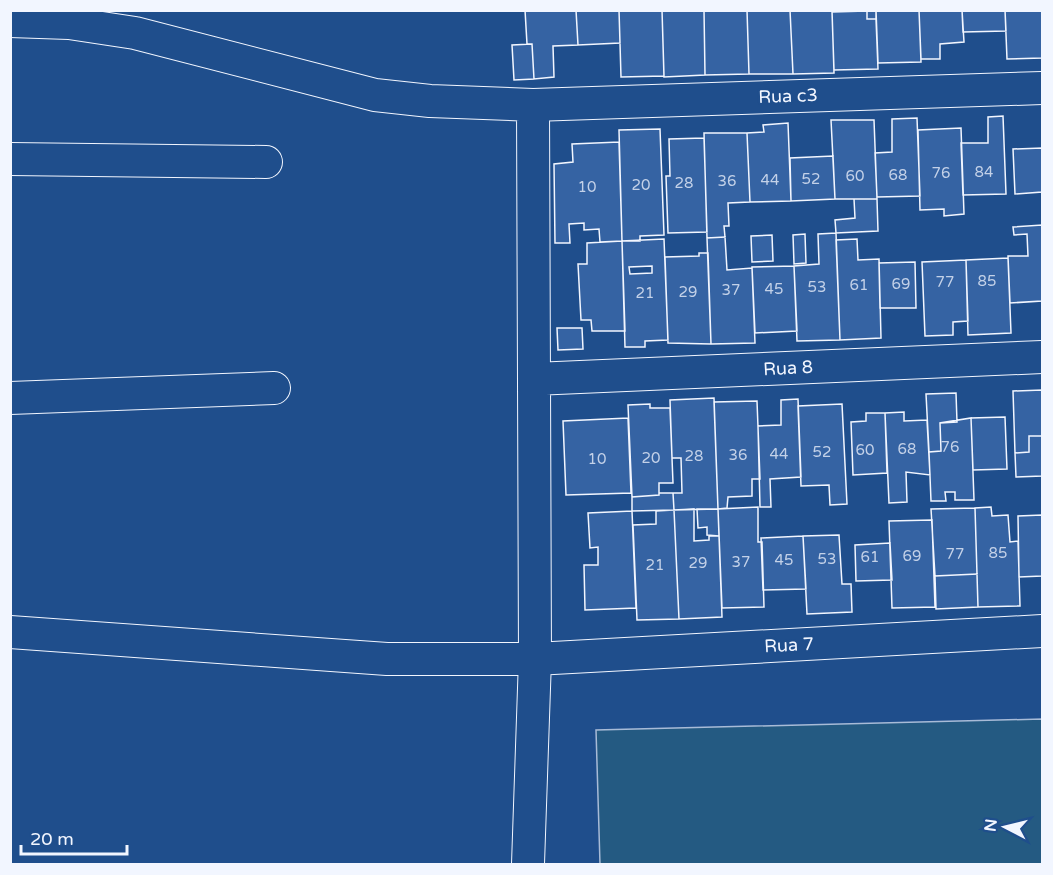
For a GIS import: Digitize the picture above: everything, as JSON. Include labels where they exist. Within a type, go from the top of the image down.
[{"type":"street","name":"Rua c3","points":[[10,21],[69,22],[135,33],[375,95],[430,101],[533,105],[1042,88]]},
{"type":"street","points":[[528,864],[535,659],[533,105]]},
{"type":"street","points":[[10,159],[266,162]]},
{"type":"street","name":"Rua 8","points":[[534,379],[1042,357]]},
{"type":"street","points":[[10,398],[274,388]]},
{"type":"street","name":"Rua 7","points":[[10,632],[387,659],[535,659],[1042,631]]},
{"type":"shaded area","points":[[1042,719],[1042,864],[600,864],[596,730]]},
{"type":"building","points":[[525,10],[576,10],[578,45],[553,46],[554,77],[534,79],[532,44],[527,44]]},
{"type":"building","points":[[576,10],[619,10],[620,43],[578,45]]},
{"type":"building","points":[[619,10],[662,10],[664,76],[621,77]]},
{"type":"building","points":[[662,10],[704,10],[705,75],[664,77]]},
{"type":"building","points":[[704,10],[747,10],[749,74],[705,75]]},
{"type":"building","points":[[747,10],[790,10],[793,74],[749,74]]},
{"type":"building","points":[[790,10],[832,10],[834,73],[793,74]]},
{"type":"building","points":[[832,10],[876,10],[876,19],[867,19],[867,11]]},
{"type":"building","points":[[876,10],[919,10],[921,62],[878,63]]},
{"type":"building","points":[[919,10],[962,10],[964,42],[940,44],[940,59],[921,59]]},
{"type":"building","points":[[962,10],[1005,10],[1006,31],[963,32]]},
{"type":"building","points":[[1005,10],[1042,10],[1042,58],[1007,59]]},
{"type":"building","points":[[867,11],[867,19],[876,19],[878,69],[834,70],[832,12]]},
{"type":"building","points":[[532,44],[534,79],[514,80],[512,45]]},
{"type":"building","points":[[1003,116],[1006,194],[963,195],[961,143],[988,143],[988,117]]},
{"type":"building","points":[[917,118],[920,196],[877,197],[875,153],[892,152],[892,119]]},
{"type":"building","points":[[831,120],[874,120],[877,199],[835,199]]},
{"type":"building","points":[[788,123],[791,201],[750,202],[747,133],[764,132],[763,125]]},
{"type":"building","points":[[961,128],[964,214],[944,216],[944,209],[920,210],[918,130]]},
{"type":"building","points":[[660,129],[664,235],[640,236],[640,241],[622,241],[619,130]]},
{"type":"building","points":[[704,133],[747,133],[750,202],[728,203],[729,226],[724,226],[725,237],[707,238]]},
{"type":"building","points":[[704,138],[707,232],[668,233],[666,176],[670,176],[669,139]]},
{"type":"building","points":[[619,142],[622,241],[600,242],[599,229],[584,230],[584,223],[569,224],[570,243],[555,243],[554,164],[573,162],[572,144]]},
{"type":"building","points":[[1042,148],[1042,192],[1015,194],[1013,149]]},
{"type":"building","points":[[833,156],[835,199],[791,201],[790,158]]},
{"type":"building","points":[[854,199],[877,199],[878,231],[836,233],[835,220],[855,218]]},
{"type":"building","points":[[1042,225],[1042,301],[1010,303],[1008,256],[1028,256],[1027,234],[1014,235],[1013,227]]},
{"type":"building","points":[[836,233],[840,340],[797,341],[794,266],[819,264],[818,234]]},
{"type":"building","points":[[805,234],[806,263],[794,264],[793,235]]},
{"type":"building","points":[[772,235],[773,261],[752,262],[751,236]]},
{"type":"building","points":[[725,237],[727,270],[752,268],[755,343],[711,344],[707,238]]},
{"type":"building","points":[[664,239],[668,340],[645,341],[645,347],[625,347],[622,241]],"holes":[[[652,266],[652,273],[630,274],[629,267]]]},
{"type":"building","points":[[857,239],[858,260],[879,259],[881,338],[840,340],[836,240]]},
{"type":"building","points":[[622,241],[625,331],[592,331],[591,320],[581,320],[578,264],[587,264],[587,243]]},
{"type":"building","points":[[699,253],[708,253],[711,344],[668,343],[665,257],[699,256]]},
{"type":"building","points":[[1008,258],[1011,333],[968,335],[966,260]]},
{"type":"building","points":[[966,260],[968,321],[953,322],[953,335],[925,336],[922,262]]},
{"type":"building","points":[[915,262],[916,308],[880,308],[879,263]]},
{"type":"building","points":[[794,266],[797,331],[755,333],[752,267]]},
{"type":"building","points":[[557,328],[582,328],[583,349],[558,350]]},
{"type":"building","points":[[1042,390],[1042,436],[1029,436],[1029,452],[1015,453],[1013,391]]},
{"type":"building","points":[[956,393],[957,422],[940,423],[941,451],[929,452],[926,394]]},
{"type":"building","points":[[714,398],[718,509],[674,510],[673,493],[682,493],[681,458],[672,458],[670,400]]},
{"type":"building","points":[[798,399],[801,477],[770,479],[771,507],[760,507],[758,426],[781,425],[781,400]]},
{"type":"building","points":[[757,401],[760,479],[752,479],[752,496],[728,497],[727,508],[718,509],[714,402]]},
{"type":"building","points":[[650,404],[650,408],[670,408],[673,483],[659,483],[659,495],[632,497],[628,405]]},
{"type":"building","points":[[842,404],[847,504],[830,505],[829,485],[801,486],[798,406]]},
{"type":"building","points":[[904,412],[904,421],[927,420],[930,475],[906,472],[907,502],[889,503],[885,413]]},
{"type":"building","points":[[866,413],[885,413],[887,473],[853,475],[851,422],[866,421]]},
{"type":"building","points":[[1005,417],[1007,469],[973,470],[971,418]]},
{"type":"building","points":[[628,418],[631,493],[566,495],[563,421]]},
{"type":"building","points":[[971,418],[974,500],[955,500],[955,492],[945,492],[946,501],[931,501],[929,452],[941,451],[940,423]]},
{"type":"building","points":[[1029,436],[1042,436],[1042,476],[1016,477],[1015,453],[1029,452]]},
{"type":"building","points":[[659,493],[673,493],[674,510],[632,511],[632,497],[659,495]]},
{"type":"building","points":[[758,507],[758,542],[762,542],[764,607],[722,608],[718,509]]},
{"type":"building","points":[[991,507],[992,516],[1008,515],[1010,542],[1018,541],[1020,606],[978,607],[975,508]]},
{"type":"building","points":[[975,508],[977,574],[935,576],[931,509]]},
{"type":"building","points":[[694,509],[694,541],[709,540],[709,536],[719,536],[722,617],[679,619],[674,510]]},
{"type":"building","points":[[697,509],[718,509],[719,536],[707,535],[707,527],[698,528]]},
{"type":"building","points":[[674,510],[679,619],[637,620],[633,525],[656,524],[656,511]]},
{"type":"building","points":[[632,511],[636,608],[585,610],[584,565],[598,565],[598,547],[590,548],[588,513]]},
{"type":"building","points":[[1042,515],[1042,576],[1019,577],[1018,516]]},
{"type":"building","points":[[932,520],[935,607],[892,608],[889,521]]},
{"type":"building","points":[[839,535],[842,584],[851,584],[852,612],[807,614],[803,536]]},
{"type":"building","points":[[803,536],[806,589],[763,590],[761,538]]},
{"type":"building","points":[[890,543],[892,580],[856,581],[855,545]]},
{"type":"building","points":[[977,574],[978,607],[936,609],[935,576]]}]
